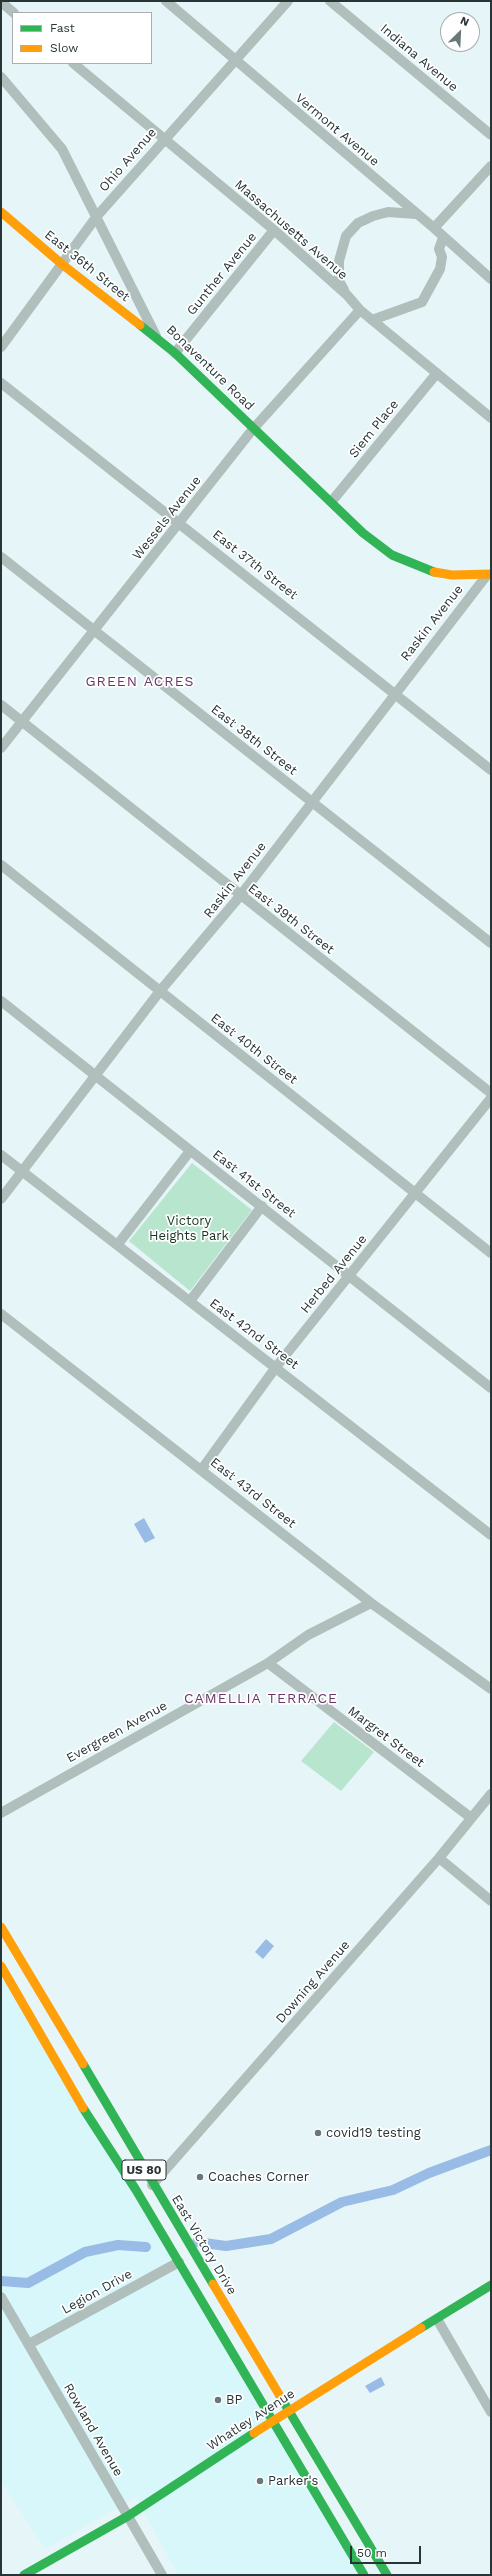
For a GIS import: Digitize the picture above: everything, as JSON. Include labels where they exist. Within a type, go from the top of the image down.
[{"type":"main road","name":"East 36th Street","points":[[1,212],[63,265],[157,338]]},
{"type":"main road","name":"Bonaventure Road","points":[[157,338],[175,353],[363,533],[392,555],[409,565],[428,571],[452,575],[489,574]]},
{"type":"main road","name":"East Victory Drive","points":[[1,1928],[152,2185],[290,2411],[387,2575]]},
{"type":"main road","name":"US 80","points":[[1,1966],[96,2130],[136,2190],[364,2575]]},
{"type":"main road","points":[[96,2130],[113,2140],[141,2184],[146,2187],[152,2185]]},
{"type":"main road","name":"Whatley Avenue","points":[[24,2575],[128,2516],[272,2421],[491,2285]]},
{"type":"street","name":"Vermont Avenue","points":[[166,1],[234,61],[434,228],[442,238],[491,279]]},
{"type":"street","name":"Ohio Avenue","points":[[1,347],[63,265],[97,216],[163,139],[288,1]]},
{"type":"street","name":"Indiana Avenue","points":[[330,1],[491,135]]},
{"type":"street","points":[[1,2],[13,12]]},
{"type":"street","name":"Massachusetts Avenue","points":[[74,64],[274,230],[347,295],[360,310],[491,418]]},
{"type":"street","name":"Bonaventure Road","points":[[1,77],[62,149],[157,338]]},
{"type":"street","points":[[434,228],[491,166]]},
{"type":"street","points":[[347,295],[339,281],[339,261],[346,236],[358,223],[373,216],[388,212],[416,214]]},
{"type":"street","name":"Gunther Avenue","points":[[175,353],[274,230]]},
{"type":"street","points":[[372,320],[388,313],[407,310],[422,302],[440,269],[442,257],[439,249],[442,238]]},
{"type":"street","name":"Wessels Avenue","points":[[1,748],[21,721],[95,631],[253,429],[360,310]]},
{"type":"street","name":"Siem Place","points":[[332,502],[437,373]]},
{"type":"street","name":"East 37th Street","points":[[1,383],[395,692],[491,770]]},
{"type":"street","name":"East 38th Street","points":[[1,557],[491,943]]},
{"type":"street","name":"Raskin Avenue","points":[[1,1199],[160,991],[240,896],[395,692],[489,574]]},
{"type":"street","name":"East 39th Street","points":[[1,705],[240,896],[491,1093]]},
{"type":"street","name":"East 40th Street","points":[[1,865],[491,1253]]},
{"type":"street","name":"East 41st Street","points":[[1,1001],[491,1388]]},
{"type":"street","name":"Herbed Avenue","points":[[202,1469],[276,1367],[491,1098]]},
{"type":"street","points":[[118,1244],[190,1151]]},
{"type":"street","name":"East 42nd Street","points":[[1,1155],[118,1244],[491,1535]]},
{"type":"street","points":[[190,1301],[262,1206]]},
{"type":"street","name":"East 43rd Street","points":[[1,1314],[202,1469],[371,1603],[491,1689]]},
{"type":"street","name":"Evergreen Avenue","points":[[1,1813],[268,1663],[308,1635],[371,1603]]},
{"type":"street","name":"Margret Street","points":[[268,1663],[470,1817]]},
{"type":"street","name":"Downing Avenue","points":[[152,2185],[439,1858],[470,1817],[491,1794]]},
{"type":"street","points":[[439,1858],[491,1901]]},
{"type":"street","name":"Legion Drive","points":[[29,2344],[178,2262]]},
{"type":"street","name":"Rowland Avenue","points":[[1,2297],[162,2575]]},
{"type":"street","points":[[437,2319],[491,2412]]},
{"type":"shaded area","points":[[1,1971],[360,2575],[178,2575],[136,2497],[45,2549],[1,2481]]},
{"type":"green space","name":"Victory Heights Park","points":[[192,1163],[252,1210],[190,1291],[129,1241]]},
{"type":"green space","points":[[334,1722],[374,1752],[341,1791],[301,1761]]},
{"type":"water","points":[[144,1518],[155,1538],[145,1543],[134,1524]]},
{"type":"water","points":[[266,1939],[274,1946],[263,1959],[255,1952]]},
{"type":"water","points":[[381,2377],[385,2385],[370,2393],[365,2386]]},
{"type":"waterway","points":[[197,2242],[226,2246],[271,2239],[342,2202],[393,2190],[429,2173],[491,2150]]},
{"type":"waterway","points":[[1,2281],[28,2283],[85,2252],[118,2245],[146,2247]]},
{"type":"traffic: fast","points":[[140,325],[175,353],[363,533],[392,555],[434,572]]},
{"type":"traffic: fast","points":[[83,2064],[213,2284]]},
{"type":"traffic: fast","points":[[83,2108],[136,2190],[364,2575]]},
{"type":"traffic: fast","points":[[421,2328],[491,2285]]},
{"type":"traffic: fast","points":[[280,2396],[387,2575]]},
{"type":"traffic: fast","points":[[24,2575],[128,2516],[254,2433]]},
{"type":"traffic: slow","points":[[1,212],[63,265],[140,325]]},
{"type":"traffic: slow","points":[[434,572],[452,575],[491,574]]},
{"type":"traffic: slow","points":[[1,1927],[83,2064]]},
{"type":"traffic: slow","points":[[1,1966],[83,2108]]},
{"type":"traffic: slow","points":[[213,2284],[280,2396]]},
{"type":"traffic: slow","points":[[254,2433],[421,2328]]},
{"type":"place","name":"covid19 testing","points":[[318,2133]]},
{"type":"place","name":"Coaches Corner","points":[[200,2177]]},
{"type":"place","name":"BP","points":[[218,2400]]},
{"type":"place","name":"Parker's","points":[[260,2481]]},
{"type":"district","name":"GREEN ACRES","points":[[140,682]]},
{"type":"district","name":"CAMELLIA TERRACE","points":[[261,1699]]}]
